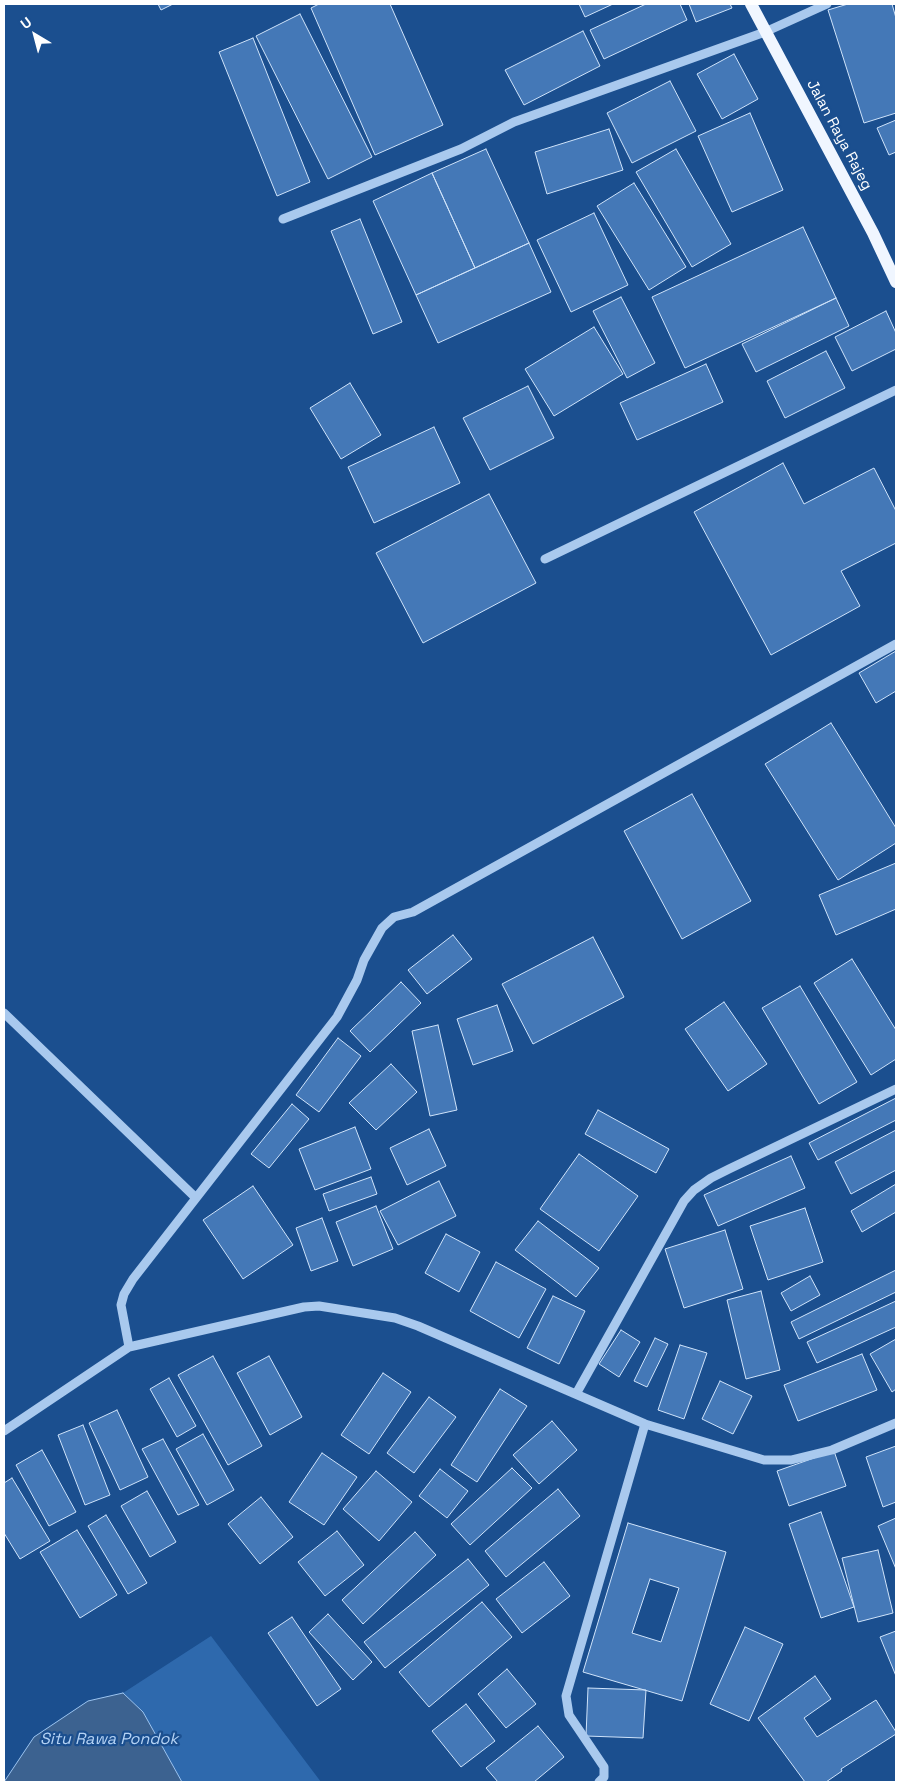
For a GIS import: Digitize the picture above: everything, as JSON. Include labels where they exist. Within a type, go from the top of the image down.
[{"type":"main road","name":"Jalan Raya Rajeg","points":[[751,4],[874,234],[896,282]]},
{"type":"street","points":[[283,219],[461,149],[514,122],[765,32],[827,4]]},
{"type":"street","points":[[544,559],[896,390]]},
{"type":"street","points":[[129,1346],[121,1305],[124,1294],[337,1016],[382,928],[394,916],[414,912],[896,644]]},
{"type":"street","points":[[4,1014],[196,1198]]},
{"type":"street","points":[[576,1394],[684,1201],[694,1190],[711,1178],[896,1089]]},
{"type":"street","points":[[4,1431],[129,1346],[287,1310],[319,1306],[395,1318],[418,1326],[645,1424],[764,1460],[791,1460],[832,1450],[896,1423]]},
{"type":"street","points":[[599,1782],[604,1777],[604,1767],[570,1716],[566,1696],[645,1424]]},
{"type":"shaded area","points":[[211,1636],[321,1782],[182,1782],[143,1712],[123,1693]]},
{"type":"water","name":"Situ Rawa Pondok","points":[[123,1693],[143,1712],[182,1782],[4,1782],[34,1737],[88,1701]]},
{"type":"building","points":[[158,4],[173,4],[161,10]]},
{"type":"building","points":[[319,4],[390,4],[443,125],[375,155],[311,8]]},
{"type":"building","points":[[579,4],[613,4],[585,17]]},
{"type":"building","points":[[646,4],[680,4],[687,20],[604,59],[590,30]]},
{"type":"building","points":[[689,4],[730,4],[732,8],[696,22]]},
{"type":"building","points":[[848,4],[892,4],[896,18],[896,113],[864,123],[828,10]]},
{"type":"building","points":[[300,14],[372,157],[328,179],[256,36]]},
{"type":"building","points":[[583,31],[600,66],[524,105],[505,70]]},
{"type":"building","points":[[253,38],[310,182],[277,196],[219,52]]},
{"type":"building","points":[[734,54],[758,99],[722,119],[697,74]]},
{"type":"building","points":[[670,81],[696,131],[632,163],[607,113]]},
{"type":"building","points":[[750,113],[783,190],[732,212],[698,136]]},
{"type":"building","points":[[896,120],[896,152],[889,155],[877,128]]},
{"type":"building","points":[[609,129],[623,170],[547,194],[535,152]]},
{"type":"building","points":[[486,149],[529,243],[475,268],[432,173]]},
{"type":"building","points":[[676,149],[731,244],[692,267],[636,172]]},
{"type":"building","points":[[432,173],[475,268],[416,295],[373,201]]},
{"type":"building","points":[[634,183],[686,267],[649,290],[597,206]]},
{"type":"building","points":[[594,213],[628,285],[571,312],[537,240]]},
{"type":"building","points":[[360,219],[402,322],[373,334],[331,231]]},
{"type":"building","points":[[803,227],[836,298],[685,368],[652,297]]},
{"type":"building","points":[[529,243],[551,292],[438,343],[416,295]]},
{"type":"building","points":[[621,297],[655,363],[627,378],[593,311]]},
{"type":"building","points":[[836,298],[849,326],[756,372],[742,344]]},
{"type":"building","points":[[886,311],[896,333],[896,349],[852,371],[835,337]]},
{"type":"building","points":[[594,327],[623,374],[554,416],[525,369]]},
{"type":"building","points":[[826,351],[845,388],[785,418],[767,381]]},
{"type":"building","points":[[706,364],[723,402],[637,440],[620,403]]},
{"type":"building","points":[[350,383],[381,435],[341,459],[310,408]]},
{"type":"building","points":[[528,386],[554,438],[490,470],[463,418]]},
{"type":"building","points":[[434,427],[460,483],[374,523],[348,467]]},
{"type":"building","points":[[783,463],[804,504],[874,468],[896,511],[896,543],[841,571],[860,606],[771,655],[694,512]]},
{"type":"building","points":[[489,494],[536,583],[423,643],[376,553]]},
{"type":"building","points":[[896,651],[896,691],[876,703],[859,673]]},
{"type":"building","points":[[831,723],[896,828],[896,843],[838,880],[765,764]]},
{"type":"building","points":[[692,794],[751,901],[682,939],[624,831]]},
{"type":"building","points":[[896,863],[896,909],[836,935],[819,895]]},
{"type":"building","points":[[453,935],[472,959],[427,994],[408,970]]},
{"type":"building","points":[[593,937],[624,997],[533,1044],[502,984]]},
{"type":"building","points":[[852,959],[896,1030],[896,1059],[871,1075],[814,983]]},
{"type":"building","points":[[401,982],[421,1003],[370,1052],[350,1031]]},
{"type":"building","points":[[800,986],[857,1082],[819,1104],[762,1008]]},
{"type":"building","points":[[724,1002],[767,1064],[728,1091],[685,1029]]},
{"type":"building","points":[[497,1005],[513,1051],[473,1065],[457,1019]]},
{"type":"building","points":[[438,1025],[457,1110],[430,1116],[412,1031]]},
{"type":"building","points":[[338,1038],[361,1056],[319,1112],[296,1095]]},
{"type":"building","points":[[391,1064],[417,1092],[376,1130],[349,1103]]},
{"type":"building","points":[[896,1098],[896,1120],[818,1160],[809,1143]]},
{"type":"building","points":[[292,1104],[309,1119],[269,1168],[251,1154]]},
{"type":"building","points":[[598,1110],[669,1149],[656,1173],[585,1134]]},
{"type":"building","points":[[355,1127],[371,1169],[315,1190],[299,1149]]},
{"type":"building","points":[[429,1129],[446,1166],[407,1185],[390,1148]]},
{"type":"building","points":[[896,1130],[896,1170],[851,1194],[835,1162]]},
{"type":"building","points":[[579,1154],[638,1196],[599,1251],[540,1209]]},
{"type":"building","points":[[791,1156],[805,1188],[718,1226],[704,1195]]},
{"type":"building","points":[[371,1177],[377,1194],[329,1211],[323,1194]]},
{"type":"building","points":[[439,1181],[456,1216],[398,1245],[380,1211]]},
{"type":"building","points":[[896,1184],[896,1212],[862,1232],[851,1211]]},
{"type":"building","points":[[253,1186],[293,1245],[243,1279],[203,1220]]},
{"type":"building","points":[[376,1206],[393,1249],[353,1266],[336,1222]]},
{"type":"building","points":[[805,1208],[823,1262],[768,1280],[750,1226]]},
{"type":"building","points":[[322,1218],[338,1261],[311,1271],[296,1228]]},
{"type":"building","points":[[538,1221],[599,1268],[576,1297],[515,1250]]},
{"type":"building","points":[[725,1230],[743,1289],[684,1308],[665,1249]]},
{"type":"building","points":[[446,1234],[480,1252],[459,1292],[425,1273]]},
{"type":"building","points":[[496,1262],[546,1289],[519,1338],[470,1311]]},
{"type":"building","points":[[896,1270],[896,1292],[799,1339],[791,1322]]},
{"type":"building","points":[[810,1276],[820,1295],[791,1311],[781,1293]]},
{"type":"building","points":[[761,1291],[780,1370],[746,1379],[727,1300]]},
{"type":"building","points":[[553,1296],[585,1311],[559,1364],[527,1348]]},
{"type":"building","points":[[896,1301],[896,1327],[817,1363],[807,1342]]},
{"type":"building","points":[[621,1330],[640,1342],[619,1377],[599,1364]]},
{"type":"building","points":[[655,1338],[668,1344],[647,1387],[634,1381]]},
{"type":"building","points":[[896,1339],[896,1389],[892,1392],[870,1354]]},
{"type":"building","points":[[680,1345],[707,1353],[684,1419],[658,1410]]},
{"type":"building","points":[[862,1354],[877,1390],[798,1421],[784,1385]]},
{"type":"building","points":[[213,1356],[262,1446],[228,1465],[178,1375]]},
{"type":"building","points":[[269,1356],[302,1417],[270,1435],[237,1373]]},
{"type":"building","points":[[383,1373],[411,1392],[369,1454],[341,1435]]},
{"type":"building","points":[[169,1378],[196,1426],[177,1437],[150,1389]]},
{"type":"building","points":[[720,1381],[752,1396],[733,1434],[702,1419]]},
{"type":"building","points":[[500,1389],[527,1406],[477,1482],[451,1465]]},
{"type":"building","points":[[429,1397],[456,1417],[414,1473],[387,1453]]},
{"type":"building","points":[[117,1410],[148,1477],[120,1490],[89,1423]]},
{"type":"building","points":[[552,1421],[577,1450],[539,1484],[513,1455]]},
{"type":"building","points":[[83,1425],[110,1495],[85,1505],[58,1435]]},
{"type":"building","points":[[203,1434],[234,1490],[207,1505],[176,1449]]},
{"type":"building","points":[[163,1439],[199,1505],[178,1515],[142,1449]]},
{"type":"building","points":[[896,1446],[896,1502],[883,1507],[866,1457]]},
{"type":"building","points":[[42,1450],[76,1512],[49,1526],[16,1465]]},
{"type":"building","points":[[834,1451],[846,1486],[789,1506],[777,1471]]},
{"type":"building","points":[[322,1453],[357,1477],[324,1525],[289,1502]]},
{"type":"building","points":[[512,1468],[532,1488],[470,1545],[451,1524]]},
{"type":"building","points":[[440,1469],[468,1491],[447,1518],[419,1496]]},
{"type":"building","points":[[376,1471],[412,1502],[379,1541],[343,1509]]},
{"type":"building","points":[[12,1478],[50,1541],[20,1559],[4,1533],[4,1483]]},
{"type":"building","points":[[558,1489],[580,1516],[506,1577],[485,1551]]},
{"type":"building","points":[[147,1491],[176,1542],[150,1557],[121,1506]]},
{"type":"building","points":[[261,1497],[293,1537],[260,1564],[228,1524]]},
{"type":"building","points":[[821,1512],[854,1607],[821,1618],[789,1524]]},
{"type":"building","points":[[106,1515],[147,1583],[128,1594],[88,1526]]},
{"type":"building","points":[[896,1518],[896,1569],[878,1526]]},
{"type":"building","points":[[628,1523],[726,1552],[682,1701],[583,1672]],"holes":[[[650,1579],[679,1588],[661,1642],[632,1633]]]},
{"type":"building","points":[[77,1530],[117,1595],[80,1618],[40,1552]]},
{"type":"building","points":[[337,1531],[364,1565],[325,1596],[298,1562]]},
{"type":"building","points":[[415,1532],[436,1555],[363,1624],[342,1600]]},
{"type":"building","points":[[878,1550],[893,1613],[858,1622],[842,1558]]},
{"type":"building","points":[[468,1559],[489,1585],[385,1668],[364,1642]]},
{"type":"building","points":[[544,1562],[570,1596],[522,1633],[496,1599]]},
{"type":"building","points":[[482,1602],[512,1637],[429,1707],[399,1672]]},
{"type":"building","points":[[328,1614],[372,1662],[353,1680],[309,1632]]},
{"type":"building","points":[[292,1617],[341,1689],[317,1706],[268,1633]]},
{"type":"building","points":[[745,1627],[783,1644],[749,1721],[710,1704]]},
{"type":"building","points":[[896,1631],[896,1676],[880,1637]]},
{"type":"building","points":[[507,1669],[536,1704],[506,1728],[478,1694]]},
{"type":"building","points":[[815,1676],[831,1699],[804,1718],[817,1737],[876,1700],[896,1732],[896,1734],[841,1769],[842,1771],[826,1782],[805,1782],[758,1718]]},
{"type":"building","points":[[588,1688],[646,1690],[643,1738],[586,1736]]},
{"type":"building","points":[[466,1704],[495,1741],[461,1767],[432,1731]]},
{"type":"building","points":[[538,1726],[564,1757],[534,1782],[498,1782],[486,1768]]}]
